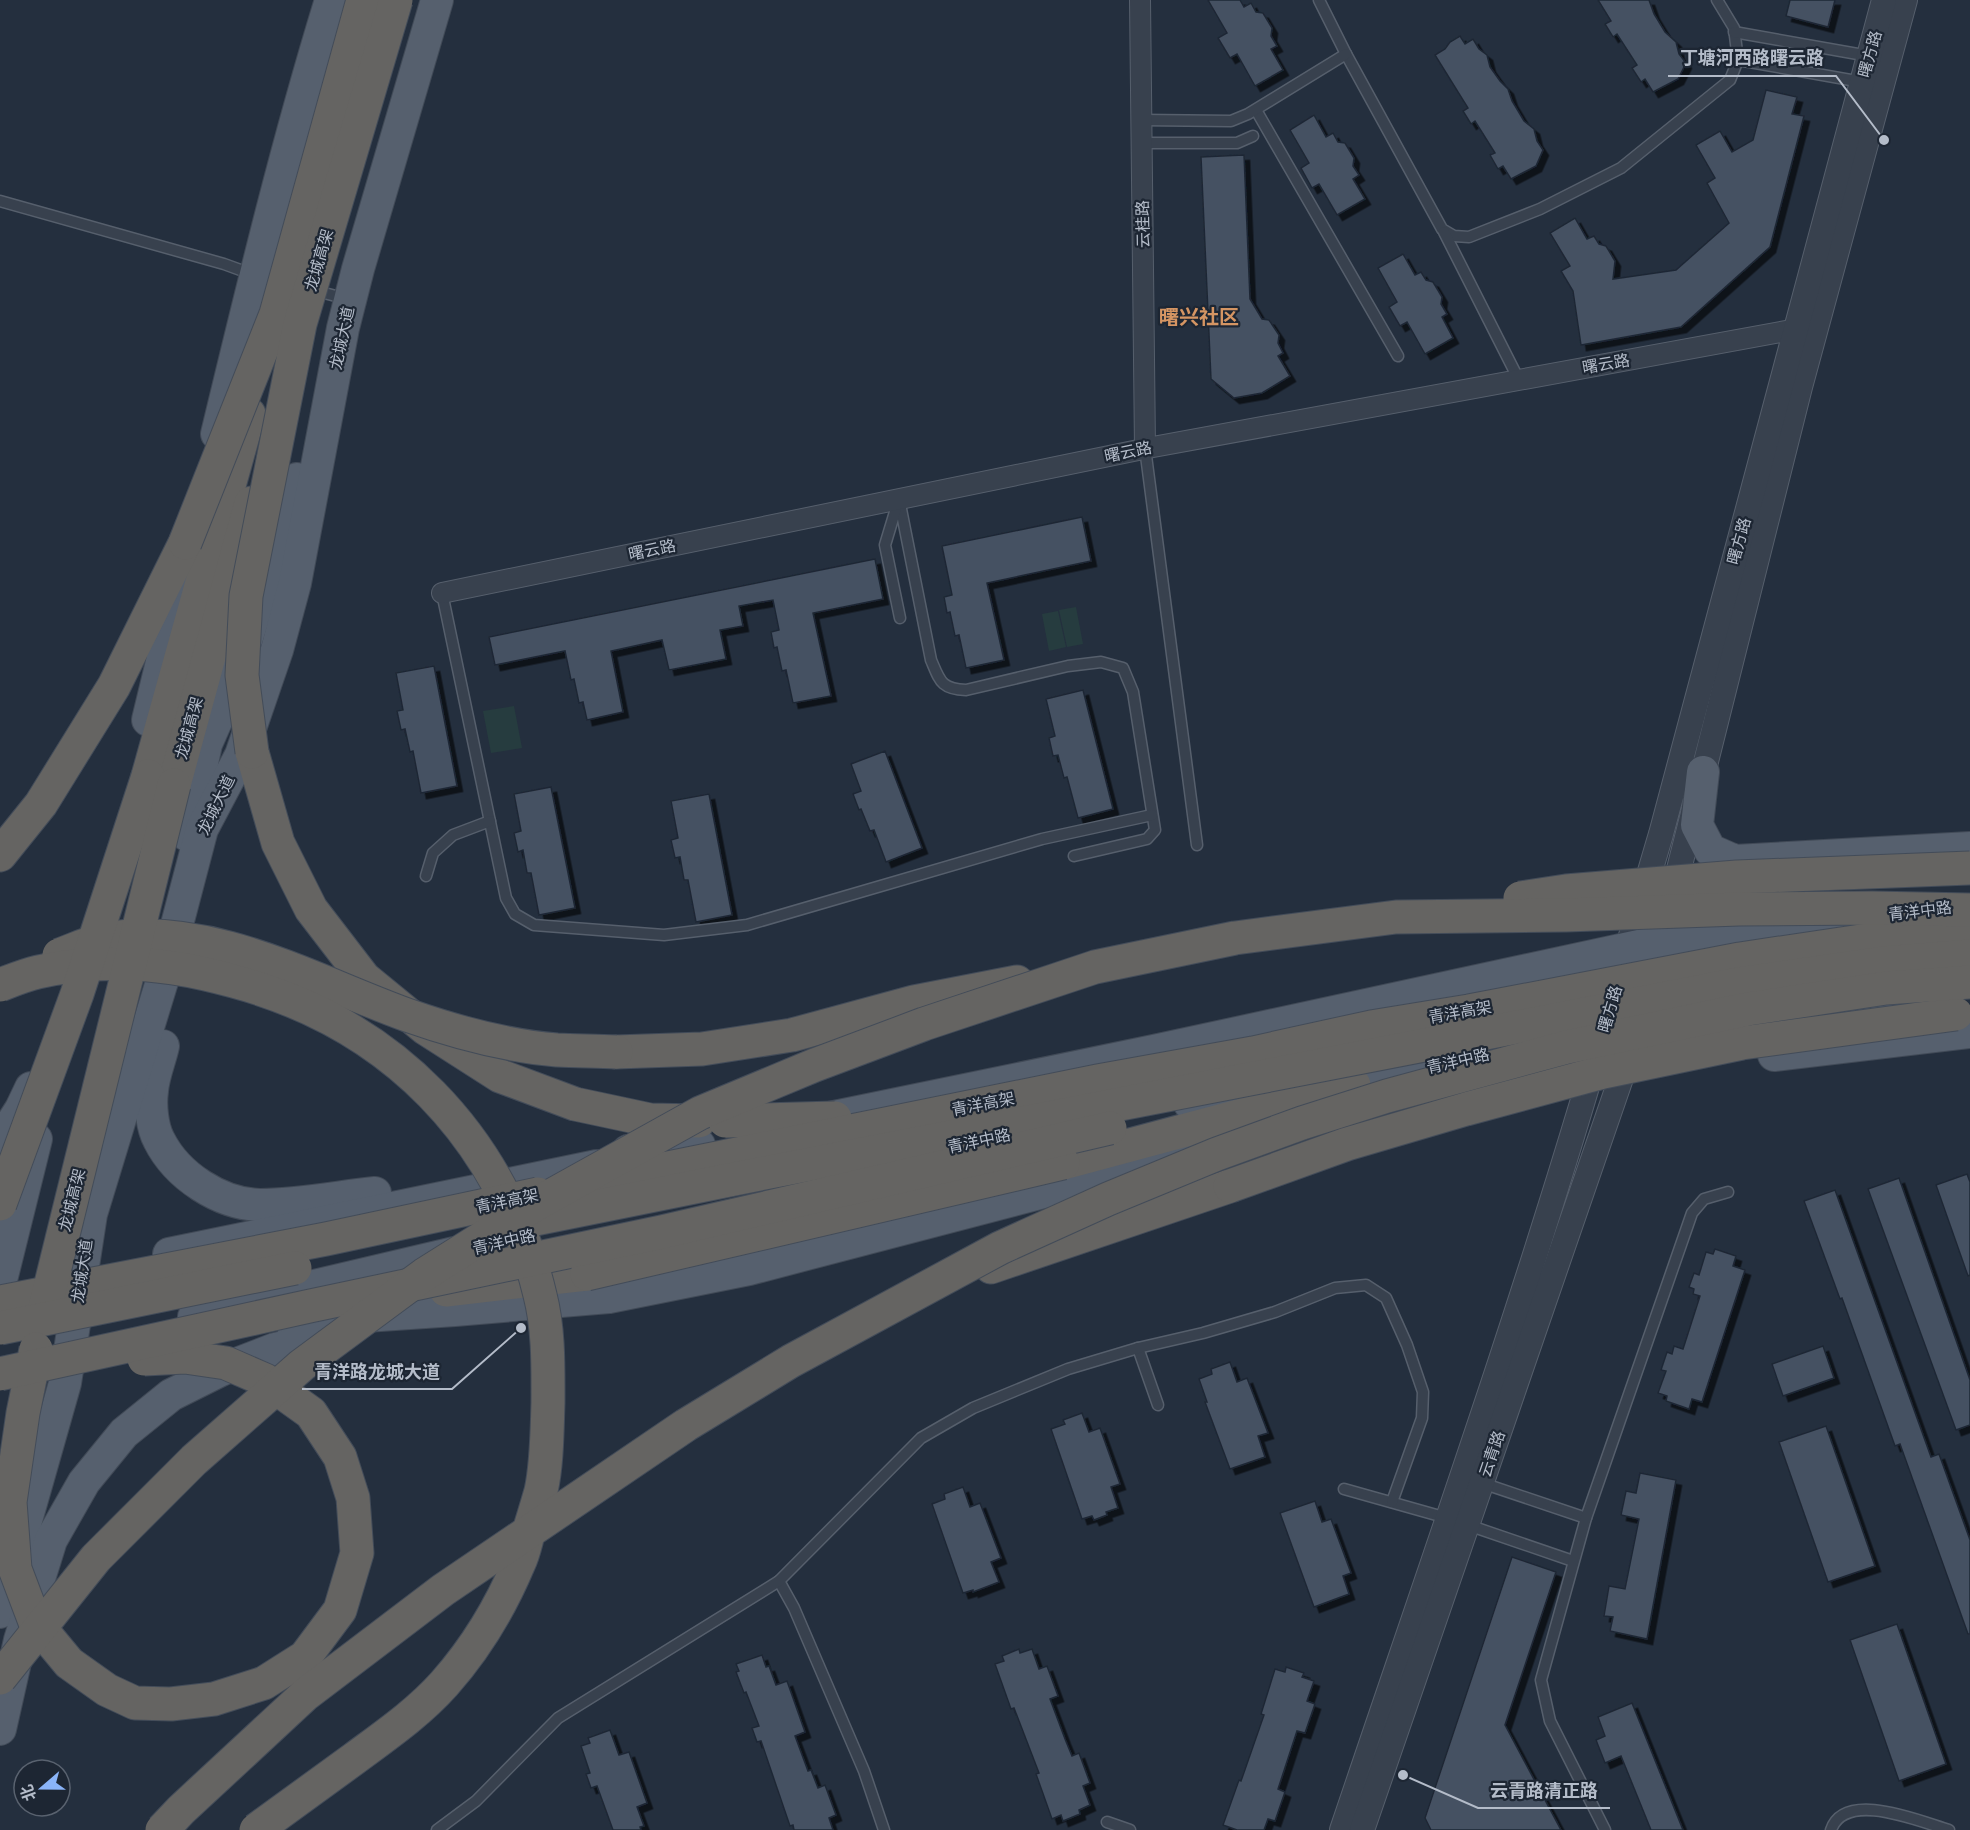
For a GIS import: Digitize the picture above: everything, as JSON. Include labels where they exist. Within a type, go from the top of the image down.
[{"type":"highway","name":"龙城高架","points":[[0,1461],[41,1324],[288,319],[363,0]]},
{"type":"highway","name":"龙城高架","points":[[0,1204],[77,994],[148,776],[288,319],[396,0]]},
{"type":"highway","points":[[0,855],[41,804],[114,686],[185,543],[288,319]]},
{"type":"highway","points":[[288,319],[246,596],[242,675],[252,752],[278,843],[311,909],[364,978],[425,1028],[500,1076],[575,1104],[650,1120],[724,1121],[839,1117],[1098,1081]]},
{"type":"highway","points":[[0,983],[43,960],[110,938],[153,937],[196,941],[240,951],[408,1015],[495,1041],[556,1050],[616,1052],[702,1048],[792,1035],[914,1002],[1235,938],[1396,917],[1566,891],[1966,855]]},
{"type":"highway","points":[[1396,917],[1566,915],[1739,909],[1970,910]]},
{"type":"highway","name":"青洋高架","points":[[0,1302],[326,1239],[729,1155],[1098,1081],[1253,1053],[1371,1027],[1469,1011],[1740,959],[1881,938],[1970,931]]},
{"type":"highway","name":"青洋高架","points":[[0,1328],[722,1181],[1744,983],[1883,963],[1970,956]]},
{"type":"highway","points":[[0,983],[35,972],[81,964],[146,964],[206,973],[264,989],[327,1015],[381,1050],[430,1091],[466,1131],[498,1184],[524,1241],[541,1298],[548,1357],[548,1403],[542,1488],[520,1561],[483,1632],[443,1685],[397,1728],[256,1830]]},
{"type":"highway","points":[[0,1678],[96,1558],[194,1460],[302,1365],[425,1274],[538,1203],[700,1113],[924,1023],[1095,966]]},
{"type":"highway","points":[[162,1830],[306,1694],[443,1590],[686,1425],[791,1361],[1000,1248],[1108,1199],[1217,1154],[1302,1123],[1387,1096],[1567,1047],[1748,1009],[1886,988],[1970,982]]},
{"type":"highway","points":[[902,1300],[1028,1253],[1230,1186],[1347,1144],[1603,1072],[1742,1043],[1966,1014]]},
{"type":"highway","points":[[10,1371],[662,1233],[1321,1080],[1508,1029]]},
{"type":"highway","points":[[310,1306],[586,1274],[1063,1163],[1354,1085]]},
{"type":"highway","points":[[0,1379],[22,1376],[33,1374],[44,1372],[55,1371],[121,1360],[185,1357],[226,1364],[265,1380],[311,1413],[340,1457],[353,1498],[357,1553],[340,1610],[305,1657],[264,1683],[214,1699],[171,1704],[135,1703],[107,1690],[69,1663],[35,1622],[15,1569],[10,1502],[23,1413],[26,1402],[30,1380],[32,1368],[41,1324]]},
{"type":"main road","points":[[0,1142],[21,1109],[54,1035],[137,766],[266,278],[307,77],[331,0]]},
{"type":"main road","name":"龙城大道","points":[[0,1612],[65,1383],[91,1214],[163,978],[202,828],[241,755],[277,650],[295,583],[347,314],[437,0]]},
{"type":"main road","points":[[163,978],[189,823],[206,744],[232,685],[254,619],[347,314]]},
{"type":"main road","points":[[241,755],[152,1090],[153,1115],[158,1139],[173,1162],[191,1179],[235,1201],[259,1205],[376,1193]]},
{"type":"main road","points":[[1702,772],[1697,825],[1710,850],[1735,861],[1966,855]]},
{"type":"main road","points":[[1662,941],[1966,855]]},
{"type":"main road","name":"青洋中路","points":[[0,1287],[1166,1049],[1662,941],[1970,905]]},
{"type":"main road","name":"青洋中路","points":[[10,1371],[139,1331],[259,1299],[540,1233],[1111,1113],[1465,1074],[1605,1026],[1641,1018],[1814,984],[1970,971]]},
{"type":"main road","points":[[1592,1069],[1631,1049],[1733,1028],[1866,1007],[1966,1014]]},
{"type":"main road","points":[[139,1331],[455,1310],[609,1297],[749,1269],[1199,1152],[1337,1119],[1465,1074],[1592,1069],[1621,1078],[1741,1058],[1966,1014]]},
{"type":"main road","points":[[0,1503],[27,1390],[10,1371],[31,1314],[16,1293],[0,1287],[33,1157],[54,1035]]},
{"type":"main road","points":[[199,1247],[376,1193],[520,1160],[699,1145]]},
{"type":"main road","points":[[384,1270],[610,1257],[821,1208],[949,1218]]},
{"type":"main road","points":[[0,1729],[20,1640],[51,1540],[84,1482],[124,1433],[171,1395],[221,1370],[275,1349],[455,1310]]},
{"type":"street","name":"云桂路","points":[[1140,0],[1145,448]]},
{"type":"street","name":"曙方路","points":[[1621,1078],[1641,1018],[1662,941],[1862,82],[1884,0]]},
{"type":"street","name":"曙方路","points":[[1592,1069],[1806,327],[1905,0]]},
{"type":"street","name":"曙云路","points":[[442,593],[1145,448],[1806,327]]},
{"type":"street","name":"云青路","points":[[1362,1830],[1592,1069]]},
{"type":"street","name":"云青路","points":[[1342,1830],[1457,1521],[1482,1483],[1621,1078]]},
{"type":"lane","points":[[1319,0],[1442,229],[1519,380]]},
{"type":"lane","points":[[1442,229],[1454,236],[1469,237],[1540,209],[1621,168],[1730,80],[1738,60],[1734,32],[1717,0]]},
{"type":"lane","points":[[1734,32],[1869,56]]},
{"type":"lane","points":[[1142,120],[1231,121],[1256,110],[1346,54]]},
{"type":"lane","points":[[1738,60],[1862,82]]},
{"type":"lane","points":[[1256,110],[1398,356]]},
{"type":"lane","points":[[1142,143],[1236,143],[1253,136]]},
{"type":"lane","points":[[0,201],[224,264],[266,278],[347,314]]},
{"type":"lane","points":[[1145,448],[1197,844]]},
{"type":"lane","points":[[899,499],[885,545],[900,618]]},
{"type":"lane","points":[[899,499],[931,660],[939,679],[951,689],[966,690],[1068,666],[1101,662],[1123,668],[1133,692],[1155,830],[1147,839],[1074,856]]},
{"type":"lane","points":[[442,593],[506,898],[514,914],[534,925],[664,935],[747,925],[1042,839],[1152,815]]},
{"type":"lane","points":[[426,876],[433,853],[453,835],[490,821]]},
{"type":"lane","points":[[1605,1830],[1550,1721],[1541,1680],[1586,1518],[1692,1213],[1704,1199],[1728,1192]]},
{"type":"lane","points":[[436,1830],[476,1800],[558,1718],[779,1581],[921,1438],[973,1408],[1068,1369],[1265,1315],[1335,1288],[1366,1285],[1386,1298],[1407,1345],[1423,1392],[1422,1418],[1392,1502]]},
{"type":"lane","points":[[1138,1348],[1158,1405]]},
{"type":"lane","points":[[1482,1483],[1586,1518]]},
{"type":"lane","points":[[1344,1489],[1457,1521],[1573,1561]]},
{"type":"lane","points":[[779,1581],[794,1608],[864,1771],[884,1830]]},
{"type":"lane","points":[[1832,1830],[1833,1824],[1848,1812],[1873,1808],[1949,1830]]},
{"type":"lane","points":[[1107,1822],[1130,1830]]},
{"type":"green space","points":[[1076,607],[1083,644],[1067,647],[1059,610]]},
{"type":"green space","points":[[1058,611],[1066,647],[1049,651],[1042,614]]},
{"type":"green space","points":[[514,706],[522,748],[491,753],[483,711]]},
{"type":"building","points":[[1208,0],[1240,0],[1244,7],[1251,3],[1256,12],[1263,13],[1272,28],[1271,36],[1277,46],[1271,49],[1283,70],[1255,86],[1237,54],[1230,58],[1218,38],[1227,33]]},
{"type":"building","points":[[1598,0],[1649,0],[1654,14],[1665,32],[1676,42],[1679,54],[1686,63],[1678,79],[1653,92],[1645,79],[1641,82],[1632,68],[1637,65],[1617,34],[1613,37],[1605,24],[1611,21]]},
{"type":"building","points":[[1790,0],[1835,0],[1828,27],[1786,16]]},
{"type":"building","points":[[1460,36],[1465,44],[1473,39],[1479,49],[1487,55],[1490,67],[1508,89],[1524,121],[1534,129],[1537,141],[1543,150],[1536,166],[1511,179],[1503,166],[1498,169],[1490,155],[1495,153],[1475,121],[1471,124],[1463,111],[1468,108],[1435,55]]},
{"type":"building","points":[[1766,90],[1797,97],[1792,114],[1804,116],[1770,247],[1681,327],[1581,345],[1573,291],[1561,271],[1570,266],[1550,233],[1575,218],[1587,239],[1594,236],[1599,244],[1606,246],[1615,261],[1613,279],[1676,270],[1729,223],[1707,183],[1715,178],[1696,145],[1720,131],[1732,152],[1753,140]]},
{"type":"building","points":[[1314,115],[1326,137],[1333,133],[1338,142],[1345,143],[1354,158],[1353,166],[1359,175],[1353,179],[1365,199],[1337,215],[1319,184],[1312,188],[1301,168],[1309,163],[1290,130]]},
{"type":"building","points":[[1244,155],[1250,299],[1262,319],[1269,320],[1279,335],[1278,343],[1283,353],[1278,356],[1290,376],[1262,393],[1234,398],[1211,379],[1201,157]]},
{"type":"building","points":[[1403,254],[1415,275],[1421,272],[1426,280],[1433,282],[1442,297],[1441,304],[1447,314],[1442,317],[1453,338],[1425,354],[1407,322],[1400,326],[1389,307],[1397,302],[1378,268]]},
{"type":"building","points":[[1082,517],[1091,561],[987,583],[1004,660],[966,668],[959,635],[955,636],[950,612],[947,613],[944,597],[952,595],[942,546]]},
{"type":"building","points":[[875,559],[883,599],[813,613],[831,696],[793,703],[786,670],[782,671],[777,647],[774,648],[771,632],[779,630],[773,600],[739,606],[743,626],[720,630],[726,659],[669,670],[662,640],[611,651],[623,712],[587,720],[583,702],[579,703],[574,679],[571,680],[565,651],[495,665],[489,637]]},
{"type":"building","points":[[434,666],[457,786],[421,793],[413,751],[410,752],[405,729],[401,730],[397,711],[403,710],[396,673]]},
{"type":"building","points":[[1083,690],[1113,809],[1078,818],[1067,777],[1064,778],[1058,755],[1053,756],[1049,738],[1055,736],[1046,699]]},
{"type":"building","points":[[885,751],[922,848],[886,862],[874,830],[870,831],[853,794],[861,791],[851,764]]},
{"type":"building","points":[[551,787],[575,908],[539,915],[531,873],[527,873],[523,850],[518,852],[514,833],[521,831],[514,794]]},
{"type":"building","points":[[709,794],[732,915],[696,922],[688,880],[684,880],[680,857],[675,858],[671,840],[678,838],[671,801]]},
{"type":"building","points":[[1967,1174],[1970,1182],[1970,1275],[1968,1276],[1936,1185]]},
{"type":"building","points":[[1899,1178],[1970,1380],[1970,1425],[1956,1430],[1868,1189]]},
{"type":"building","points":[[1835,1190],[1931,1457],[1939,1454],[1970,1540],[1970,1634],[1968,1634],[1900,1444],[1895,1446],[1842,1298],[1840,1299],[1804,1201]]},
{"type":"building","points":[[1715,1249],[1736,1256],[1733,1266],[1745,1270],[1702,1402],[1692,1399],[1689,1409],[1666,1401],[1667,1396],[1658,1393],[1666,1371],[1661,1370],[1667,1352],[1672,1354],[1674,1346],[1683,1349],[1700,1296],[1693,1294],[1694,1289],[1689,1287],[1694,1273],[1699,1275],[1706,1252],[1713,1254]]},
{"type":"building","points":[[1823,1346],[1834,1378],[1783,1396],[1772,1364]]},
{"type":"building","points":[[1230,1362],[1237,1382],[1247,1378],[1268,1433],[1258,1436],[1265,1457],[1230,1469],[1205,1402],[1207,1402],[1199,1379],[1212,1374],[1211,1369]]},
{"type":"building","points":[[1082,1413],[1089,1432],[1100,1428],[1120,1484],[1111,1487],[1118,1508],[1094,1520],[1092,1516],[1082,1519],[1051,1429],[1065,1424],[1063,1420]]},
{"type":"building","points":[[1826,1426],[1875,1566],[1828,1582],[1779,1442]]},
{"type":"building","points":[[1640,1473],[1676,1480],[1647,1639],[1610,1631],[1613,1617],[1604,1616],[1609,1586],[1625,1589],[1639,1519],[1621,1515],[1626,1491],[1636,1493]]},
{"type":"building","points":[[963,1487],[970,1507],[980,1503],[1001,1558],[991,1562],[999,1582],[973,1592],[973,1590],[963,1593],[932,1504],[945,1499],[944,1494]]},
{"type":"building","points":[[1315,1501],[1322,1522],[1331,1519],[1351,1573],[1343,1576],[1349,1594],[1314,1607],[1280,1513]]},
{"type":"building","points":[[1512,1557],[1556,1572],[1505,1725],[1561,1830],[1431,1830],[1425,1818]]},
{"type":"building","points":[[1897,1624],[1946,1764],[1899,1781],[1850,1640]]},
{"type":"building","points":[[1019,1649],[1020,1653],[1032,1649],[1039,1669],[1047,1666],[1058,1696],[1050,1699],[1072,1756],[1079,1753],[1090,1783],[1083,1786],[1090,1805],[1079,1810],[1080,1814],[1063,1821],[1061,1815],[1052,1819],[1036,1774],[1039,1773],[1014,1708],[1011,1709],[995,1664],[1004,1661],[1002,1656]]},
{"type":"building","points":[[762,1655],[776,1685],[787,1681],[805,1732],[795,1736],[808,1771],[811,1770],[818,1788],[825,1785],[836,1815],[829,1818],[833,1830],[794,1830],[793,1825],[790,1826],[761,1741],[757,1742],[752,1728],[759,1726],[736,1672],[739,1671],[736,1664]]},
{"type":"building","points":[[1286,1667],[1304,1673],[1302,1677],[1314,1681],[1307,1701],[1315,1704],[1305,1733],[1297,1731],[1278,1789],[1285,1792],[1275,1821],[1268,1819],[1264,1830],[1237,1830],[1223,1825],[1264,1715],[1261,1714],[1275,1669],[1285,1672]]},
{"type":"building","points":[[1632,1703],[1683,1830],[1651,1830],[1621,1756],[1605,1763],[1596,1740],[1605,1736],[1598,1717]]},
{"type":"building","points":[[610,1730],[619,1755],[629,1752],[647,1803],[637,1807],[644,1826],[640,1827],[641,1830],[613,1830],[597,1786],[591,1788],[586,1774],[590,1773],[581,1746],[590,1743],[588,1738]]},
{"type":"place","name":"丁塘河西路曙云路","points":[[1884,140]]},
{"type":"place","name":"青洋路龙城大道","points":[[521,1328]]},
{"type":"place","name":"云青路清正路","points":[[1403,1775]]},
{"type":"district","name":"曙兴社区","points":[[1199,317]]}]
